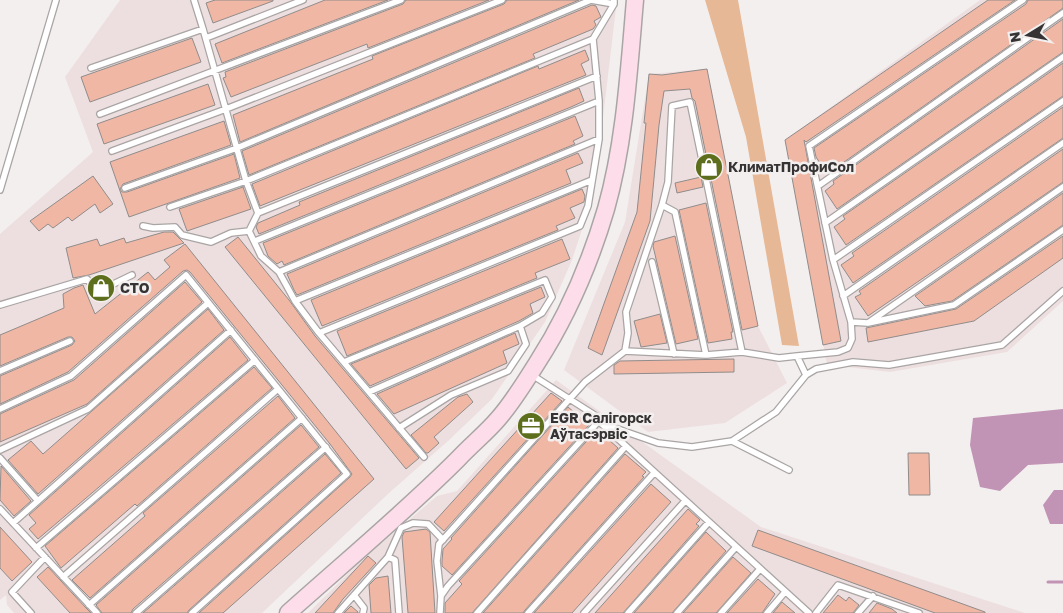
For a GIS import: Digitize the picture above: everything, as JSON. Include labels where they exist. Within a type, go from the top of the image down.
[{"type":"main road","points":[[288,613],[428,489],[499,418],[557,333],[577,291],[606,207],[615,167],[627,91],[635,0]]},
{"type":"lane","points":[[0,190],[56,0]]},
{"type":"lane","points":[[194,0],[246,181],[258,213]]},
{"type":"lane","points":[[206,38],[303,0]]},
{"type":"lane","points":[[100,114],[401,0]]},
{"type":"lane","points":[[112,151],[226,109],[502,0]]},
{"type":"lane","points":[[125,188],[237,148],[591,0],[614,2],[594,39],[599,101],[599,139],[588,206],[580,226],[320,333]]},
{"type":"lane","points":[[440,613],[441,596],[437,561],[439,544],[585,382],[625,351],[706,355],[742,352],[779,358],[838,352],[848,348],[852,339],[851,322],[833,260],[809,146],[1023,0]]},
{"type":"lane","points":[[818,186],[1063,13]]},
{"type":"lane","points":[[91,68],[203,29]]},
{"type":"lane","points":[[170,207],[246,181],[594,39]]},
{"type":"lane","points":[[825,223],[1063,57]]},
{"type":"lane","points":[[249,230],[258,213],[597,76]]},
{"type":"lane","points":[[255,241],[599,101]]},
{"type":"lane","points":[[833,260],[1063,101]]},
{"type":"lane","points":[[625,351],[628,333],[626,312],[668,182],[672,106],[690,102],[742,352]]},
{"type":"lane","points":[[279,272],[599,139]]},
{"type":"lane","points":[[842,296],[1063,143]]},
{"type":"lane","points":[[295,301],[592,180]]},
{"type":"lane","points":[[868,323],[1063,187]]},
{"type":"lane","points":[[662,205],[675,212],[706,355]]},
{"type":"lane","points":[[143,226],[154,228],[175,227],[182,235],[211,242],[231,233],[249,230]]},
{"type":"lane","points":[[249,230],[262,256],[279,272],[295,301],[424,456]]},
{"type":"lane","points":[[851,322],[868,323],[954,305],[1063,230]]},
{"type":"lane","points":[[652,262],[674,354]]},
{"type":"lane","points":[[0,305],[87,279],[97,292],[132,275]]},
{"type":"lane","points":[[0,410],[71,376],[186,275],[347,474],[192,613]]},
{"type":"lane","points":[[344,362],[545,280],[552,297],[542,313],[520,326],[369,392]]},
{"type":"lane","points":[[530,374],[615,428],[658,444],[692,447],[732,441],[776,412],[806,375],[816,369],[853,362],[889,365],[1002,345],[1063,291]]},
{"type":"lane","points":[[0,450],[88,409],[208,303]]},
{"type":"lane","points":[[399,428],[451,395],[508,371],[526,344],[520,326]]},
{"type":"lane","points":[[13,523],[231,330]]},
{"type":"lane","points":[[0,371],[70,341]]},
{"type":"lane","points":[[797,356],[806,375]]},
{"type":"lane","points":[[36,548],[255,360]]},
{"type":"lane","points":[[63,577],[278,389]]},
{"type":"lane","points":[[588,411],[625,447],[809,613]]},
{"type":"lane","points":[[89,604],[302,418]]},
{"type":"lane","points":[[441,596],[448,586],[598,422]]},
{"type":"lane","points":[[732,441],[789,470]]},
{"type":"lane","points":[[136,613],[326,447]]},
{"type":"lane","points":[[477,613],[625,447]]},
{"type":"lane","points":[[0,458],[38,501]]},
{"type":"lane","points":[[528,613],[654,473]]},
{"type":"lane","points":[[584,613],[685,501]]},
{"type":"lane","points":[[0,509],[97,613]]},
{"type":"lane","points":[[628,613],[709,522]]},
{"type":"lane","points":[[338,613],[388,557],[401,528],[413,523],[428,524],[443,540]]},
{"type":"lane","points":[[677,613],[736,547]]},
{"type":"lane","points":[[388,557],[395,560],[399,613]]},
{"type":"lane","points":[[31,613],[12,592],[45,558]]},
{"type":"lane","points":[[721,613],[760,569]]},
{"type":"lane","points":[[816,613],[838,584],[919,613]]},
{"type":"lane","points":[[766,613],[786,592]]},
{"type":"lane","points":[[354,595],[364,608],[363,613]]},
{"type":"lane","points":[[858,613],[873,596]]},
{"type":"shaded area","points":[[120,0],[617,0],[594,193],[572,260],[545,322],[492,399],[262,613],[14,613],[7,605],[6,595],[0,600],[0,234],[93,152],[65,77]]},
{"type":"shaded area","points":[[705,0],[738,0],[799,346],[782,345],[746,137]]},
{"type":"shaded area","points":[[980,0],[1063,0],[1063,301],[1007,352],[890,372],[847,367],[828,370],[785,140]]},
{"type":"shaded area","points":[[707,69],[758,326],[787,383],[725,423],[648,432],[564,370],[625,222],[649,74]]},
{"type":"shaded area","points":[[556,380],[761,527],[1025,613],[308,613],[363,559],[437,496],[457,491]]},
{"type":"shaded area","points":[[1063,409],[1063,463],[1028,465],[1000,491],[980,487],[970,445],[973,418]]},
{"type":"shaded area","points":[[1054,490],[1063,490],[1063,524],[1050,524],[1043,505]]},
{"type":"building","points":[[215,0],[273,1],[213,23],[206,3]]},
{"type":"building","points":[[325,0],[388,0],[222,63],[215,44]]},
{"type":"building","points":[[406,0],[489,0],[368,48],[367,44],[231,97],[223,78],[226,77],[225,72],[403,4]]},
{"type":"building","points":[[507,0],[579,0],[240,142],[233,115],[373,59],[372,56],[504,4]]},
{"type":"building","points":[[988,0],[1015,0],[806,142],[804,140],[841,341],[823,345],[785,140]]},
{"type":"building","points":[[1028,0],[1063,0],[1063,8],[827,174],[816,157],[814,148],[1026,4]]},
{"type":"building","points":[[592,5],[596,6],[601,17],[594,21],[596,25],[593,29],[533,54],[535,58],[249,175],[242,151]]},
{"type":"building","points":[[1063,19],[1063,52],[837,209],[825,191],[834,184],[833,181]]},
{"type":"building","points":[[192,38],[201,62],[90,102],[81,77]]},
{"type":"building","points":[[585,50],[589,60],[581,64],[586,75],[260,206],[252,184],[538,66],[539,69]]},
{"type":"building","points":[[1063,63],[1063,96],[846,245],[834,227],[845,219],[843,216]]},
{"type":"building","points":[[707,69],[758,326],[742,330],[695,101],[692,98],[690,89],[664,91],[650,221],[602,355],[588,348],[637,212],[649,74],[662,75]]},
{"type":"building","points":[[208,84],[215,105],[104,144],[97,124]]},
{"type":"building","points":[[579,88],[584,101],[571,107],[259,234],[256,227],[258,223],[300,205],[299,202]]},
{"type":"building","points":[[1063,107],[1063,138],[853,283],[841,265],[854,256],[852,253]]},
{"type":"building","points":[[575,116],[583,136],[573,141],[575,144],[284,265],[282,261],[277,264],[268,256],[263,243]]},
{"type":"building","points":[[224,121],[231,145],[123,184],[120,189],[122,192],[127,192],[234,154],[240,178],[129,217],[110,162]]},
{"type":"building","points":[[1063,149],[1063,182],[868,316],[855,297],[861,294],[859,291]]},
{"type":"building","points":[[578,153],[583,163],[566,170],[571,183],[297,295],[294,290],[287,274]]},
{"type":"building","points":[[93,176],[113,204],[100,213],[95,204],[72,221],[68,217],[53,228],[48,224],[39,231],[30,221]]},
{"type":"building","points":[[701,177],[703,187],[677,193],[675,183]]},
{"type":"building","points":[[243,187],[251,209],[187,231],[179,209]]},
{"type":"building","points":[[582,189],[585,196],[584,202],[570,208],[575,218],[556,226],[558,230],[322,326],[311,300]]},
{"type":"building","points":[[1063,193],[1063,225],[952,301],[925,306],[915,296]]},
{"type":"building","points":[[706,203],[733,332],[731,332],[732,339],[708,343],[679,210]]},
{"type":"building","points":[[164,232],[173,232],[184,243],[89,275],[73,278],[66,248],[97,239],[100,246],[124,238],[126,243]]},
{"type":"building","points":[[675,236],[698,339],[676,344],[653,246],[654,242]]},
{"type":"building","points":[[1063,236],[1063,258],[974,321],[868,342],[866,328],[956,309]]},
{"type":"building","points":[[238,237],[289,300],[315,336],[419,458],[406,469],[225,247]]},
{"type":"building","points":[[562,239],[570,259],[535,273],[537,278],[347,356],[337,331]]},
{"type":"building","points":[[185,244],[374,479],[223,613],[199,613],[352,474],[330,444],[190,272],[187,270],[183,271],[68,372],[0,404],[0,376],[72,345],[75,341],[72,337],[68,337],[0,366],[0,335],[64,308],[63,294],[83,285],[95,314],[148,272],[155,280],[170,267],[164,260]]},
{"type":"building","points":[[185,282],[202,302],[87,404],[0,442],[0,414],[74,380]]},
{"type":"building","points":[[541,287],[545,297],[530,304],[533,313],[519,321],[370,386],[351,364]]},
{"type":"building","points":[[208,309],[224,330],[38,494],[8,460],[31,441],[43,454]]},
{"type":"building","points":[[660,314],[667,343],[641,347],[634,321]]},
{"type":"building","points":[[515,333],[519,344],[503,351],[507,363],[394,414],[377,394]]},
{"type":"building","points":[[230,337],[248,360],[38,539],[29,529],[36,523],[29,515]]},
{"type":"building","points":[[734,359],[734,372],[614,374],[614,365],[620,361]]},
{"type":"building","points":[[254,367],[272,388],[137,506],[135,504],[61,568],[45,546]]},
{"type":"building","points":[[551,393],[562,401],[444,531],[434,522]]},
{"type":"building","points":[[467,394],[473,402],[434,437],[439,443],[426,453],[411,435],[458,397]]},
{"type":"building","points":[[278,396],[295,418],[90,598],[72,580],[145,516],[143,513]]},
{"type":"building","points":[[568,407],[589,425],[452,575],[442,566],[443,549]]},
{"type":"building","points":[[301,425],[319,447],[133,609],[131,613],[102,613],[96,605]]},
{"type":"building","points":[[596,431],[599,431],[618,448],[472,613],[445,613],[445,603],[462,584],[459,581]]},
{"type":"building","points":[[908,453],[929,453],[930,495],[909,495]]},
{"type":"building","points":[[325,454],[341,473],[187,613],[143,613]]},
{"type":"building","points":[[625,454],[646,472],[642,476],[644,477],[523,613],[483,613]]},
{"type":"building","points":[[1,466],[31,501],[14,516],[0,500]]},
{"type":"building","points":[[651,484],[671,502],[572,613],[534,613]]},
{"type":"building","points":[[688,509],[700,520],[696,524],[699,526],[623,613],[595,613]]},
{"type":"building","points":[[0,527],[32,562],[12,581],[0,568]]},
{"type":"building","points":[[426,529],[430,532],[435,613],[408,613],[402,537],[404,532]]},
{"type":"building","points":[[758,530],[985,613],[935,613],[752,546]]},
{"type":"building","points":[[706,532],[726,551],[672,613],[634,613]]},
{"type":"building","points":[[368,556],[376,563],[343,599],[333,613],[315,613]]},
{"type":"building","points":[[733,557],[751,573],[716,613],[683,613]]},
{"type":"building","points":[[48,567],[91,613],[70,613],[37,577]]},
{"type":"building","points":[[388,576],[391,613],[371,613],[369,585],[376,578]]},
{"type":"building","points":[[758,579],[775,594],[762,613],[727,613]]},
{"type":"building","points":[[838,595],[846,601],[849,597],[859,605],[853,613],[823,613]]},
{"type":"building","points":[[782,602],[795,613],[773,613]]},
{"type":"building","points":[[877,603],[892,609],[897,613],[869,613]]},
{"type":"building","points":[[351,606],[358,613],[344,613]]},
{"type":"waterway","points":[[1048,582],[1063,582]]},
{"type":"place","name":"КлиматПрофиСол","points":[[709,167]]},
{"type":"place","name":"СТО","points":[[101,288]]},
{"type":"place","name":"EGR Салігорск Аўтасэрвіс","points":[[531,426]]}]
